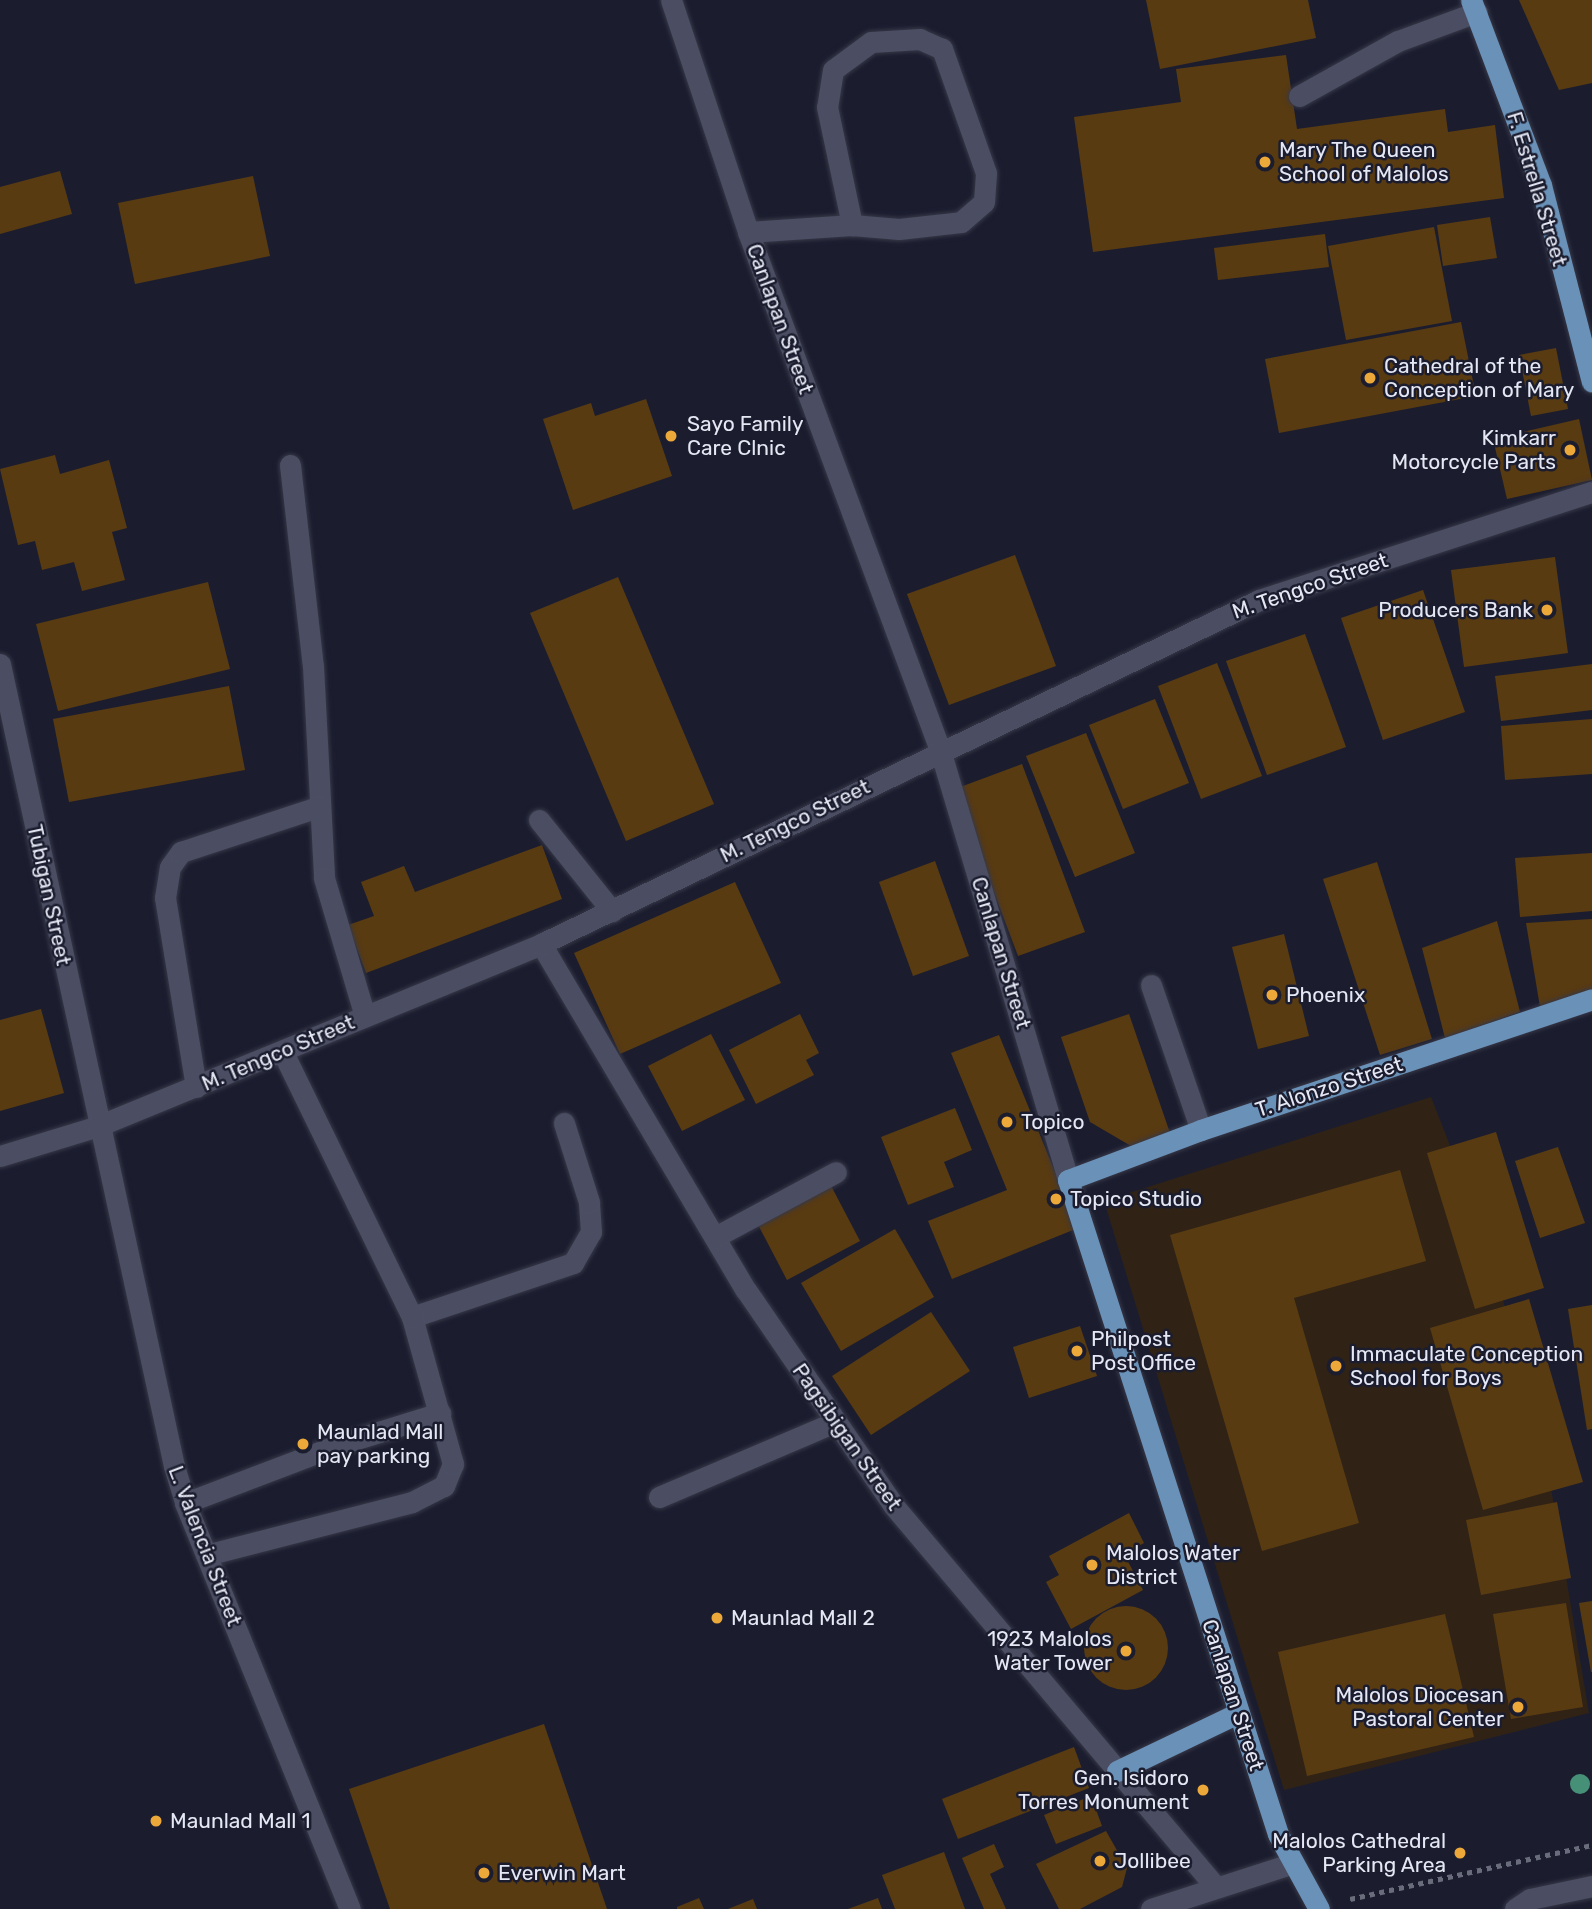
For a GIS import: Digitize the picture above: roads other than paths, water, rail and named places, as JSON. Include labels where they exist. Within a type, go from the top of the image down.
[{"type":"main road","name":"F. Estrella Street","points":[[1474,6],[1541,186],[1592,382]]},
{"type":"main road","name":"T. Alonzo Street","points":[[1068,1180],[1201,1130],[1592,999]]},
{"type":"main road","name":"Canlapan Street","points":[[1068,1180],[1278,1834],[1318,1907]]},
{"type":"main road","points":[[1117,1770],[1238,1713]]},
{"type":"street","name":"Canlapan Street","points":[[671,0],[748,232],[940,750],[1068,1180]]},
{"type":"street","points":[[1298,96],[1398,41],[1474,6]]},
{"type":"street","points":[[748,232],[852,225],[899,229],[961,222],[984,202],[986,173],[942,49],[920,38],[871,42],[833,70],[827,107],[852,225]]},
{"type":"street","points":[[290,465],[313,666],[318,807],[324,878],[365,1016]]},
{"type":"street","name":"M. Tengco Street","points":[[0,1156],[98,1126],[283,1053],[365,1016],[541,944],[940,750],[1259,600],[1592,492]]},
{"type":"street","name":"Tubigan Street","points":[[0,664],[98,1126]]},
{"type":"street","points":[[196,1087],[165,898],[170,867],[181,852],[318,807]]},
{"type":"street","points":[[539,820],[612,911]]},
{"type":"street","name":"Pagsibigan Street","points":[[541,944],[715,1237],[835,1422],[893,1505],[1215,1886]]},
{"type":"street","points":[[1151,985],[1201,1130]]},
{"type":"street","points":[[206,1555],[412,1502],[444,1486],[453,1464],[412,1317],[283,1053]]},
{"type":"street","points":[[412,1317],[573,1263],[591,1232],[589,1202],[564,1123]]},
{"type":"street","name":"L. Valencia Street","points":[[98,1126],[185,1503],[350,1909]]},
{"type":"street","points":[[715,1237],[836,1172]]},
{"type":"street","points":[[185,1503],[340,1444],[440,1413]]},
{"type":"street","points":[[659,1497],[835,1422]]},
{"type":"street","points":[[1151,1909],[1215,1886],[1293,1863]]},
{"type":"street","points":[[1516,1909],[1530,1899],[1592,1886]]},
{"type":"place","name":"Mary The Queen School of Malolos","points":[[1265,162]]},
{"type":"place","name":"Cathedral of the Conception of Mary","points":[[1370,378]]},
{"type":"place","name":"Sayo Family Care Clnic","points":[[671,436]]},
{"type":"place","name":"Kimkarr Motorcycle Parts","points":[[1570,450]]},
{"type":"place","name":"Producers Bank","points":[[1547,610]]},
{"type":"place","name":"Phoenix","points":[[1272,995]]},
{"type":"place","name":"Topico","points":[[1007,1122]]},
{"type":"place","name":"Topico Studio","points":[[1056,1199]]},
{"type":"place","name":"Philpost Post Office","points":[[1077,1351]]},
{"type":"place","name":"Immaculate Conception School for Boys","points":[[1336,1366]]},
{"type":"place","name":"Maunlad Mall pay parking","points":[[303,1444]]},
{"type":"place","name":"Malolos Water District","points":[[1092,1565]]},
{"type":"place","name":"Maunlad Mall 2","points":[[717,1618]]},
{"type":"place","name":"1923 Malolos Water Tower","points":[[1126,1651]]},
{"type":"place","name":"Malolos Diocesan Pastoral Center","points":[[1518,1707]]},
{"type":"place","name":"Gen. Isidoro Torres Monument","points":[[1203,1790]]},
{"type":"place","name":"Maunlad Mall 1","points":[[156,1821]]},
{"type":"place","name":"Malolos Cathedral Parking Area","points":[[1460,1853]]},
{"type":"place","name":"Jollibee","points":[[1100,1861]]},
{"type":"place","name":"Everwin Mart","points":[[484,1873]]}]
